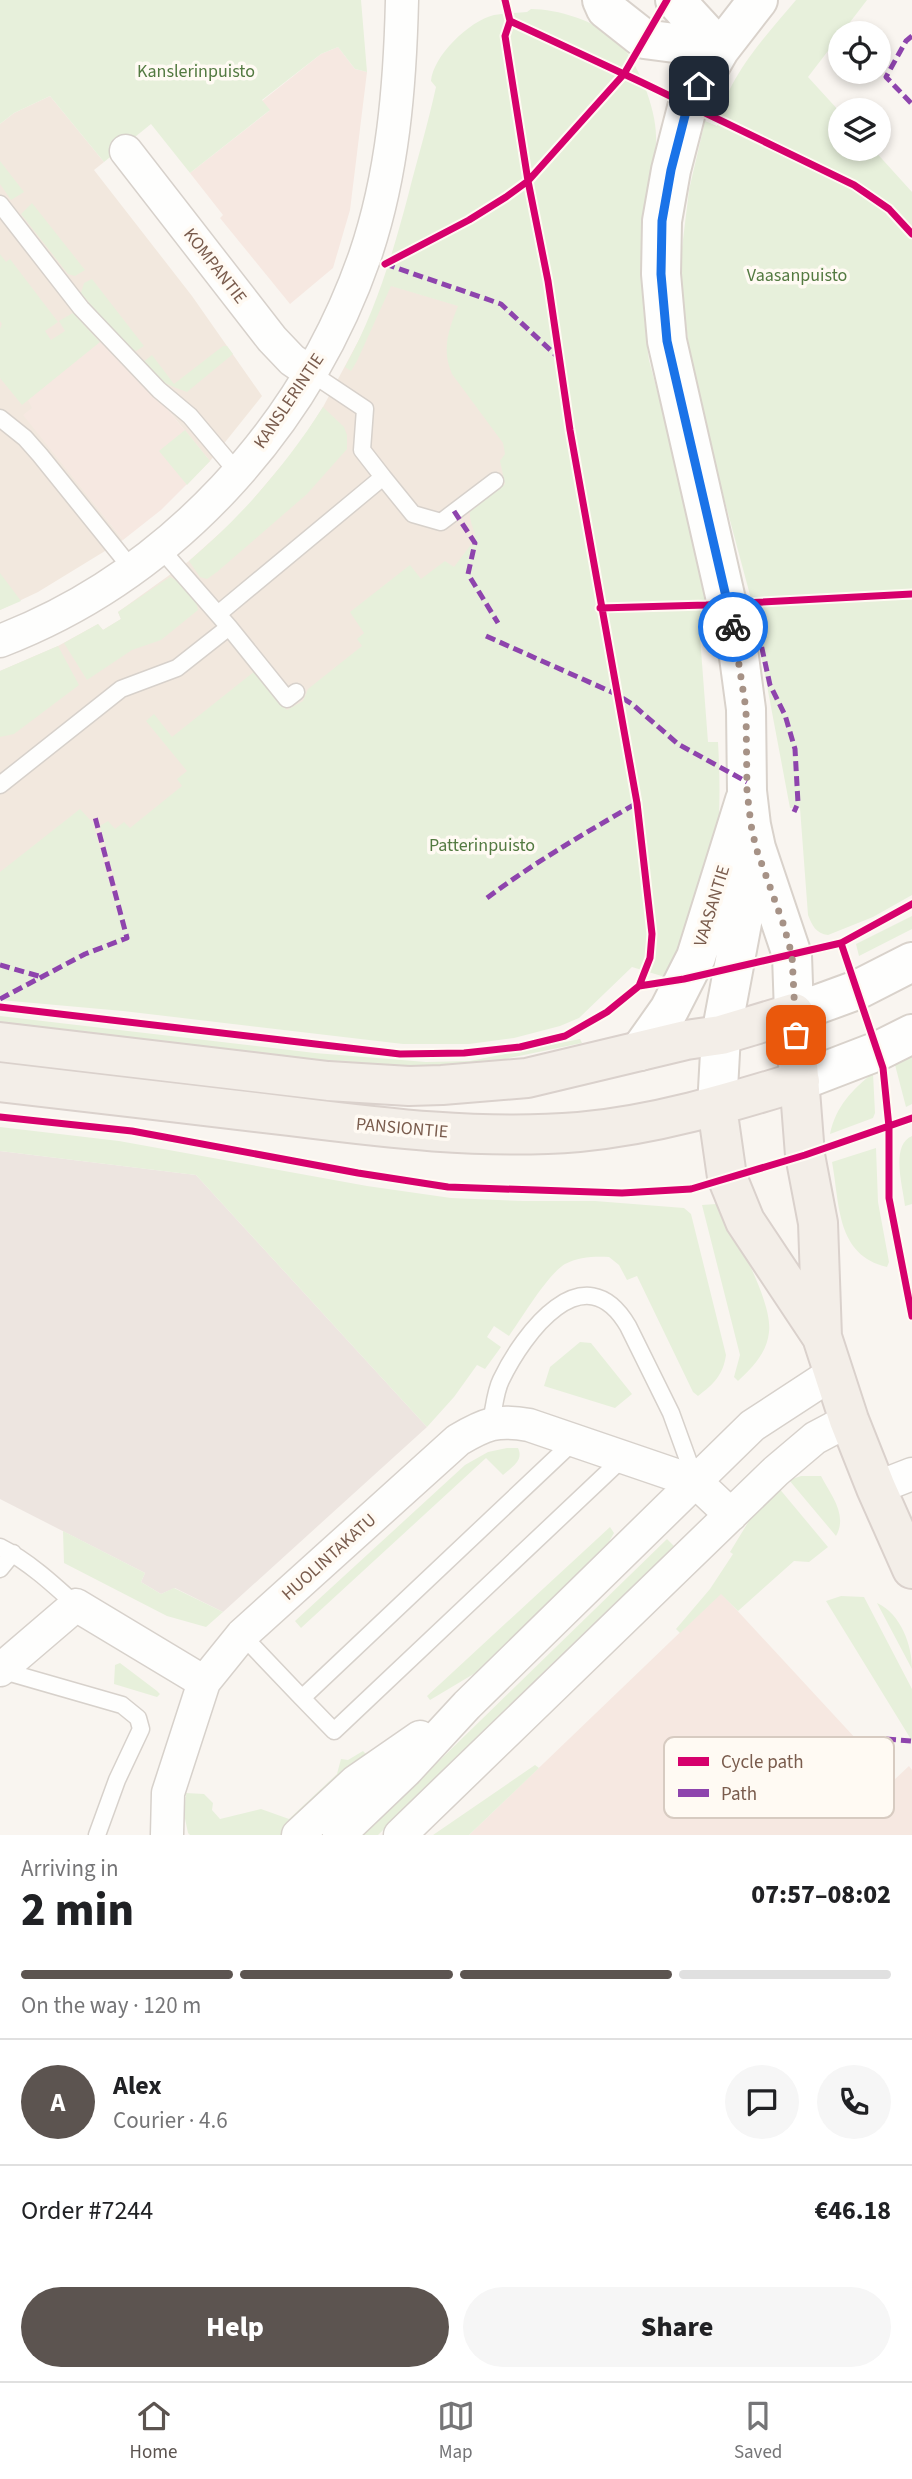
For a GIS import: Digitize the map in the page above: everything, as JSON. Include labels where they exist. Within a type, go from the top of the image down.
[{"type":"main road","points":[[0,1042],[328,1081],[410,1086],[481,1084],[527,1078],[722,1035],[794,1013],[805,1154],[818,1223],[822,1337],[849,1420],[912,1569]]},
{"type":"main road","name":"PANSIONTIE","points":[[0,1082],[392,1129],[578,1132],[717,1107],[800,1081]]},
{"type":"main road","points":[[717,1107],[727,1177],[745,1221],[822,1337]]},
{"type":"street","name":"KANSLERINTIE","points":[[0,641],[46,622],[99,592],[160,548],[218,496],[239,473],[311,373],[346,302],[373,228],[386,171],[399,88],[402,0]]},
{"type":"street","points":[[602,0],[606,9],[644,39],[720,49]]},
{"type":"street","points":[[675,0],[720,49]]},
{"type":"street","name":"VAASANTIE","points":[[758,0],[720,49],[688,104],[671,170],[662,221],[661,274],[667,341],[739,657],[746,709],[747,791],[756,848],[792,955],[794,1013]]},
{"type":"street","name":"KOMPANTIE","points":[[126,151],[272,339],[292,360],[311,373]]},
{"type":"street","name":"VAASANTIE","points":[[640,1051],[668,1010],[696,957],[747,791]]},
{"type":"street","name":"VAASANTIE","points":[[717,1107],[722,1035],[756,848]]},
{"type":"street","points":[[794,1013],[857,989],[912,962]]},
{"type":"street","points":[[800,1081],[878,1051],[912,1034]]},
{"type":"street","points":[[340,1835],[406,1771],[467,1705],[752,1426],[833,1373]]},
{"type":"street","points":[[400,1835],[776,1471],[815,1438],[849,1420]]},
{"type":"street","points":[[491,1422],[529,1425],[696,1482],[731,1515]]},
{"type":"street","name":"HUOLINTAKATU","points":[[167,1835],[167,1793],[204,1682],[242,1634],[458,1440],[491,1422]]},
{"type":"street","points":[[876,1488],[912,1474]]},
{"type":"street","points":[[0,1670],[76,1605],[204,1682]]},
{"type":"street","points":[[298,1835],[355,1782],[467,1705]]},
{"type":"lane","points":[[0,204],[81,308],[159,390],[190,416],[239,473]]},
{"type":"lane","points":[[311,373],[365,409],[362,450],[413,514],[442,522],[495,481]]},
{"type":"lane","points":[[0,418],[25,438],[40,455],[132,569]]},
{"type":"lane","points":[[218,614],[383,477]]},
{"type":"lane","points":[[160,548],[287,699],[296,692]]},
{"type":"lane","points":[[0,785],[121,689],[177,668],[229,627]]},
{"type":"lane","points":[[491,1422],[500,1382],[528,1335],[558,1305],[583,1296],[602,1298],[621,1313],[634,1338],[671,1413],[696,1482]]},
{"type":"lane","points":[[302,1698],[574,1441]]},
{"type":"lane","points":[[242,1634],[334,1731],[624,1457]]},
{"type":"lane","points":[[0,1569],[7,1550],[76,1605]]},
{"type":"lane","points":[[0,1670],[122,1705],[138,1718],[141,1728],[117,1780],[97,1835]]},
{"type":"shaded area","points":[[338,47],[355,69],[367,72],[350,210],[333,268],[290,304],[220,218],[223,215],[190,173],[269,111],[262,101],[321,54]]},
{"type":"shaded area","points":[[50,96],[104,162],[94,170],[192,296],[262,396],[210,461],[135,370],[104,339],[29,400],[33,408],[24,415],[123,540],[38,592],[0,610],[0,124],[14,113]]},
{"type":"shaded area","points":[[383,283],[493,316],[537,549],[114,899],[0,956],[0,671],[58,646],[98,624],[103,630],[121,619],[118,612],[189,561],[240,515],[298,446],[323,407],[368,323]]},
{"type":"shaded area","points":[[104,338],[135,370],[210,461],[161,510],[123,540],[23,415],[32,408],[28,400]]},
{"type":"shaded area","points":[[0,1151],[196,1175],[427,1427],[223,1612],[175,1588],[161,1594],[141,1582],[145,1573],[0,1499]]},
{"type":"shaded area","points":[[721,1593],[854,1737],[664,1737],[664,1818],[894,1818],[894,1780],[909,1766],[912,1770],[912,1835],[469,1835]]},
{"type":"green space","name":"Kanslerinpuisto","points":[[0,0],[361,0],[367,72],[355,69],[338,47],[321,54],[262,100],[270,110],[190,173],[151,124],[104,162],[50,96],[14,113],[0,124]]},
{"type":"green space","name":"Vaasanpuisto","points":[[796,0],[867,0],[851,21],[828,21],[828,51],[808,77],[828,99],[828,161],[884,161],[912,192],[912,895],[873,917],[828,935],[817,931],[808,915],[800,808],[790,808],[750,595],[703,420],[679,273],[689,190],[705,121],[717,126],[729,91],[760,44]]},
{"type":"green space","name":"Patterinpuisto","points":[[531,9],[576,17],[615,39],[638,71],[653,112],[656,147],[642,248],[646,332],[649,360],[703,565],[708,635],[700,637],[708,742],[718,742],[717,846],[710,887],[696,925],[665,977],[632,967],[579,1018],[514,1038],[469,1044],[403,1044],[123,1011],[0,1000],[0,872],[80,809],[93,823],[114,899],[119,895],[100,826],[108,821],[115,829],[124,822],[130,828],[182,786],[177,779],[187,771],[146,721],[154,714],[172,737],[255,671],[287,710],[303,701],[308,689],[362,646],[357,639],[364,633],[350,612],[410,565],[421,579],[445,561],[454,567],[475,543],[470,512],[505,484],[500,461],[505,454],[503,443],[452,374],[449,365],[448,339],[458,306],[391,286],[357,361],[351,371],[345,367],[374,305],[396,240],[433,101],[436,87],[431,81],[438,61],[454,41],[474,24],[498,14],[527,12]]},
{"type":"green space","points":[[0,161],[24,192],[11,200],[0,184]]},
{"type":"green space","points":[[32,203],[85,270],[75,276],[68,274],[21,214]]},
{"type":"green space","points":[[0,254],[6,262],[10,259],[58,322],[45,331],[51,340],[65,331],[59,321],[73,313],[100,342],[22,405],[0,378]]},
{"type":"green space","points":[[92,279],[144,346],[136,351],[128,349],[81,293],[84,283]]},
{"type":"green space","points":[[223,346],[227,346],[233,354],[187,392],[156,378],[142,363],[152,355],[174,384]]},
{"type":"green space","points":[[323,407],[344,427],[347,449],[307,494],[217,572],[207,579],[200,577],[189,561],[262,489]]},
{"type":"green space","points":[[185,430],[210,461],[187,485],[159,451]]},
{"type":"green space","points":[[0,573],[21,601],[0,610]]},
{"type":"green space","points":[[170,577],[188,590],[198,610],[161,640],[132,650],[87,680],[64,643],[98,624],[103,630],[121,619],[118,612]]},
{"type":"green space","points":[[58,646],[79,685],[14,734],[0,737],[0,671]]},
{"type":"green space","points":[[912,916],[912,929],[859,956],[856,944]]},
{"type":"green space","points":[[0,1016],[315,1053],[426,1062],[470,1061],[580,1039],[582,1043],[471,1066],[379,1066],[314,1061],[0,1024]]},
{"type":"green space","points":[[912,1053],[912,1104],[906,1107],[894,1061]]},
{"type":"green space","points":[[873,1073],[873,1118],[830,1134],[836,1115],[846,1099]]},
{"type":"green space","points":[[0,1127],[119,1141],[367,1186],[451,1198],[595,1201],[684,1208],[691,1214],[726,1355],[723,1368],[713,1383],[698,1396],[693,1392],[637,1276],[627,1280],[619,1265],[609,1257],[581,1258],[565,1264],[550,1277],[509,1336],[494,1326],[487,1337],[501,1347],[485,1369],[477,1365],[454,1397],[427,1427],[196,1175],[0,1151]]},
{"type":"green space","points":[[912,1136],[912,1204],[905,1206],[900,1157],[905,1141]]},
{"type":"green space","points":[[876,1148],[878,1202],[889,1262],[887,1267],[870,1261],[858,1252],[849,1240],[839,1211],[832,1162]]},
{"type":"green space","points":[[716,1204],[750,1266],[769,1319],[768,1340],[762,1353],[738,1381],[734,1377],[740,1355],[702,1205]]},
{"type":"green space","points":[[580,1342],[591,1343],[632,1394],[615,1408],[544,1386],[550,1367]]},
{"type":"green space","points":[[518,1448],[519,1457],[503,1475],[486,1458],[301,1628],[295,1621],[465,1465],[488,1452]]},
{"type":"green space","points":[[801,1476],[821,1476],[839,1513],[836,1536],[789,1480]]},
{"type":"green space","points":[[778,1487],[828,1547],[809,1562],[794,1561],[738,1611],[721,1594],[680,1633],[676,1629],[710,1589],[733,1554],[730,1552],[755,1511]]},
{"type":"green space","points":[[610,1527],[614,1533],[595,1566],[482,1669],[430,1700],[427,1696]]},
{"type":"green space","points":[[63,1531],[145,1573],[141,1582],[161,1594],[174,1588],[223,1612],[206,1627],[167,1616],[64,1563]]},
{"type":"green space","points":[[667,1539],[674,1546],[644,1578],[378,1835],[363,1835]]},
{"type":"green space","points":[[841,1596],[864,1597],[912,1689],[912,1741],[826,1601]]},
{"type":"green space","points":[[877,1603],[899,1622],[910,1650],[912,1669]]},
{"type":"green space","points":[[120,1663],[160,1694],[157,1697],[114,1684],[115,1665]]},
{"type":"green space","points":[[363,1751],[368,1756],[285,1835],[188,1833],[184,1814],[186,1793],[204,1794],[213,1803],[212,1810],[220,1819],[261,1809],[289,1819],[337,1774],[341,1759],[348,1760]]},
{"type":"green space","points":[[535,1765],[539,1768],[469,1835],[433,1835]]},
{"type":"marked path","points":[[912,36],[906,41],[886,77],[912,104]]},
{"type":"marked path","points":[[385,264],[501,304],[560,359]]},
{"type":"marked path","points":[[454,511],[475,543],[468,574],[498,623]]},
{"type":"marked path","points":[[752,603],[770,685],[785,715],[795,749],[798,803],[794,812]]},
{"type":"marked path","points":[[486,636],[616,694],[632,704],[678,744],[747,782]]},
{"type":"marked path","points":[[487,898],[542,860],[637,803]]},
{"type":"marked path","points":[[0,999],[85,954],[127,938],[95,817]]},
{"type":"marked path","points":[[0,965],[42,977]]},
{"type":"marked path","points":[[894,1740],[912,1741]]},
{"type":"cycle path","points":[[505,0],[510,21],[505,36],[528,181],[548,281],[570,430],[637,803],[652,934],[650,958],[639,986]]},
{"type":"cycle path","points":[[385,264],[469,220],[528,181],[624,74],[667,0]]},
{"type":"cycle path","points":[[510,21],[854,185],[889,209],[912,234]]},
{"type":"cycle path","points":[[600,608],[912,594]]},
{"type":"cycle path","points":[[0,1007],[400,1054],[464,1053],[520,1047],[565,1036],[607,1012],[639,986],[684,979],[841,943],[912,904]]},
{"type":"cycle path","points":[[841,943],[883,1068],[889,1127],[889,1198],[912,1316]]},
{"type":"cycle path","points":[[0,1117],[132,1131],[448,1187],[622,1193],[691,1189],[805,1155],[912,1118]]},
{"type":"way so far","points":[[733,627],[746,709],[747,791],[751,825],[756,848],[792,955],[796,1035]]},
{"type":"route","points":[[699,86],[688,104],[671,170],[662,221],[661,274],[667,341],[733,627]]}]
